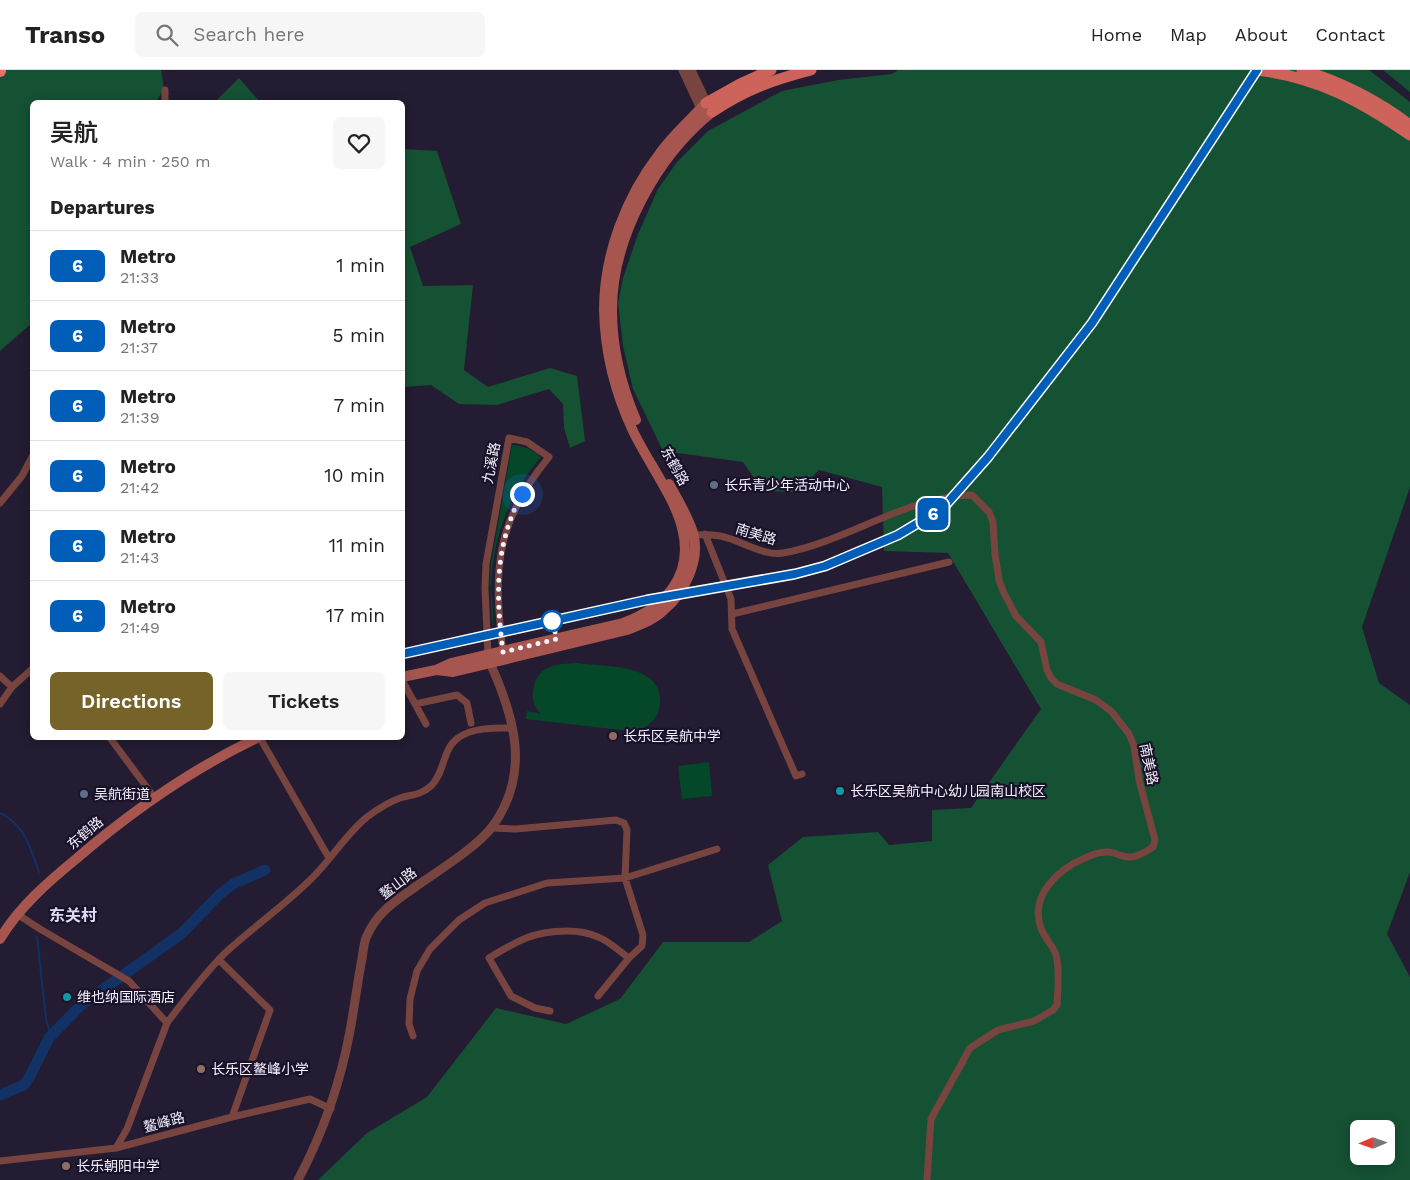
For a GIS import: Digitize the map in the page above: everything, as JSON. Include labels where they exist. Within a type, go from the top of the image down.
[{"type":"main road","points":[[706,110],[740,84],[771,70]]},
{"type":"main road","points":[[706,110],[768,82],[811,70]]},
{"type":"main road","points":[[1257,70],[1299,78],[1340,92],[1376,112],[1410,135]]},
{"type":"main road","points":[[1302,70],[1357,91],[1410,125]]},
{"type":"main road","name":"东鹤路","points":[[405,677],[436,670],[451,664],[489,659],[626,630],[647,622],[664,611],[674,600],[688,578],[694,558],[694,535],[687,517],[642,434],[628,402],[615,349],[612,308],[618,263],[635,215],[646,192],[673,150],[694,127],[706,110]]},
{"type":"main road","name":"东鹤路","points":[[489,659],[503,652],[608,627],[638,617],[657,605],[670,593],[680,574],[684,559],[683,531],[666,491],[632,430],[617,393],[607,343],[604,309],[609,263],[614,240],[635,192],[660,151],[706,110]]},
{"type":"main road","name":"东鹤路","points":[[0,939],[17,914],[64,869],[113,828],[154,797],[192,772],[254,740]]},
{"type":"street","points":[[683,70],[706,110]]},
{"type":"street","points":[[691,70],[706,110]]},
{"type":"street","points":[[165,90],[165,100]]},
{"type":"street","name":"九溪路","points":[[489,659],[485,588],[486,564],[509,438],[527,442],[549,457],[527,485],[517,504],[509,521],[501,550],[498,592],[503,652]]},
{"type":"street","points":[[0,503],[22,476],[30,461]]},
{"type":"street","name":"南美路","points":[[694,535],[721,536],[765,551],[781,554],[816,544],[915,506],[962,495],[972,495],[989,512],[994,522],[995,554],[999,580],[1016,616],[1041,642],[1047,670],[1051,678],[1057,684],[1096,700],[1112,712],[1129,734],[1134,746],[1139,780],[1155,840],[1153,847],[1130,858],[1105,852],[1096,853],[1065,869],[1045,888],[1040,898],[1039,920],[1041,929],[1056,954],[1058,966],[1057,1005],[1053,1010],[1034,1021],[998,1030],[970,1048],[931,1119],[927,1180]]},
{"type":"street","points":[[705,534],[731,599],[732,630],[796,776],[802,774]]},
{"type":"street","points":[[732,614],[949,562]]},
{"type":"street","name":"鳌山路","points":[[298,1180],[323,1129],[343,1069],[366,939],[376,919],[390,904],[476,843],[492,828],[506,803],[516,766],[516,748],[513,728],[503,695],[489,659]]},
{"type":"street","points":[[0,704],[12,687],[30,672]]},
{"type":"street","points":[[0,676],[12,687]]},
{"type":"street","points":[[405,684],[426,724]]},
{"type":"street","points":[[415,704],[457,695],[467,703],[471,723]]},
{"type":"street","points":[[116,1148],[127,1129],[167,1023],[190,993],[220,960],[266,917],[279,909],[313,878],[344,841],[368,817],[399,799],[421,794],[433,784],[441,770],[448,749],[458,738],[474,731],[513,728]]},
{"type":"street","points":[[111,740],[154,797]]},
{"type":"street","points":[[259,740],[329,858]]},
{"type":"street","points":[[492,828],[516,829],[616,820],[624,823],[627,830],[625,878],[643,935],[642,946],[629,958],[598,996]]},
{"type":"street","points":[[413,1036],[409,1024],[410,999],[417,971],[430,950],[459,920],[485,903],[547,883],[625,878],[716,849]]},
{"type":"street","points":[[17,914],[129,982],[167,1023]]},
{"type":"street","points":[[550,1011],[535,1008],[511,996],[489,958],[515,942],[532,935],[553,931],[583,932],[599,937],[629,958]]},
{"type":"street","points":[[220,960],[270,1010],[232,1117]]},
{"type":"street","name":"鳌峰路","points":[[0,1161],[116,1148],[232,1117],[310,1099],[331,1108]]},
{"type":"green space","points":[[0,70],[161,70],[164,89],[157,100],[30,100],[30,325],[0,351]]},
{"type":"green space","points":[[898,70],[1369,70],[1410,102],[1410,487],[1362,627],[1379,683],[1410,705],[1410,872],[1387,934],[1410,977],[1410,1180],[318,1180],[367,1133],[427,1097],[496,1008],[566,1024],[620,999],[663,942],[749,942],[782,921],[768,865],[803,837],[878,832],[889,845],[932,841],[932,810],[971,808],[1041,709],[948,553],[884,551],[882,487],[819,470],[797,492],[763,491],[743,462],[663,451],[633,389],[623,346],[618,303],[623,278],[638,234],[658,189],[677,162],[708,131],[782,91],[838,80],[892,74]]},
{"type":"green space","points":[[1383,70],[1410,70],[1410,92]]},
{"type":"green space","points":[[239,78],[258,100],[217,100]]},
{"type":"green space","points":[[405,149],[437,151],[461,224],[410,247],[423,286],[473,285],[464,370],[488,387],[550,368],[577,376],[585,441],[570,448],[564,428],[563,404],[549,389],[497,405],[459,404],[431,385],[405,387]]},
{"type":"green space","points":[[512,445],[528,448],[541,457],[511,502],[499,535],[492,570],[492,626],[490,582],[491,564]]},
{"type":"green space","points":[[577,663],[617,667],[643,674],[653,681],[659,691],[660,704],[656,717],[638,732],[526,719],[527,711],[541,714],[534,704],[533,696],[537,677],[547,668],[561,664]]},
{"type":"green space","points":[[709,762],[712,796],[682,799],[678,766]]},
{"type":"waterway","points":[[0,813],[15,824],[26,838],[39,872]]},
{"type":"waterway","points":[[0,1095],[24,1085],[49,1038],[81,1005],[181,934],[220,894],[233,884],[265,870]]},
{"type":"waterway","points":[[37,937],[46,1019],[51,1036]]},
{"type":"metro line","name":"6","points":[[405,653],[647,600],[795,574],[825,566],[898,535],[943,508],[988,457],[1092,323],[1257,70]]},
{"type":"place","name":"长乐青少年活动中心","points":[[714,485]]},
{"type":"place","name":"长乐区吴航中学","points":[[613,736]]},
{"type":"place","name":"长乐区吴航中心幼儿园南山校区","points":[[840,791]]},
{"type":"place","name":"吴航街道","points":[[84,794]]},
{"type":"place","name":"维也纳国际酒店","points":[[67,997]]},
{"type":"place","name":"长乐区鳌峰小学","points":[[201,1069]]},
{"type":"place","name":"长乐朝阳中学","points":[[66,1166]]},
{"type":"district","name":"东关村","points":[[73,915]]},
{"type":"route","points":[[522,494],[509,521],[499,565],[498,592],[503,652],[557,639],[552,621]]}]
